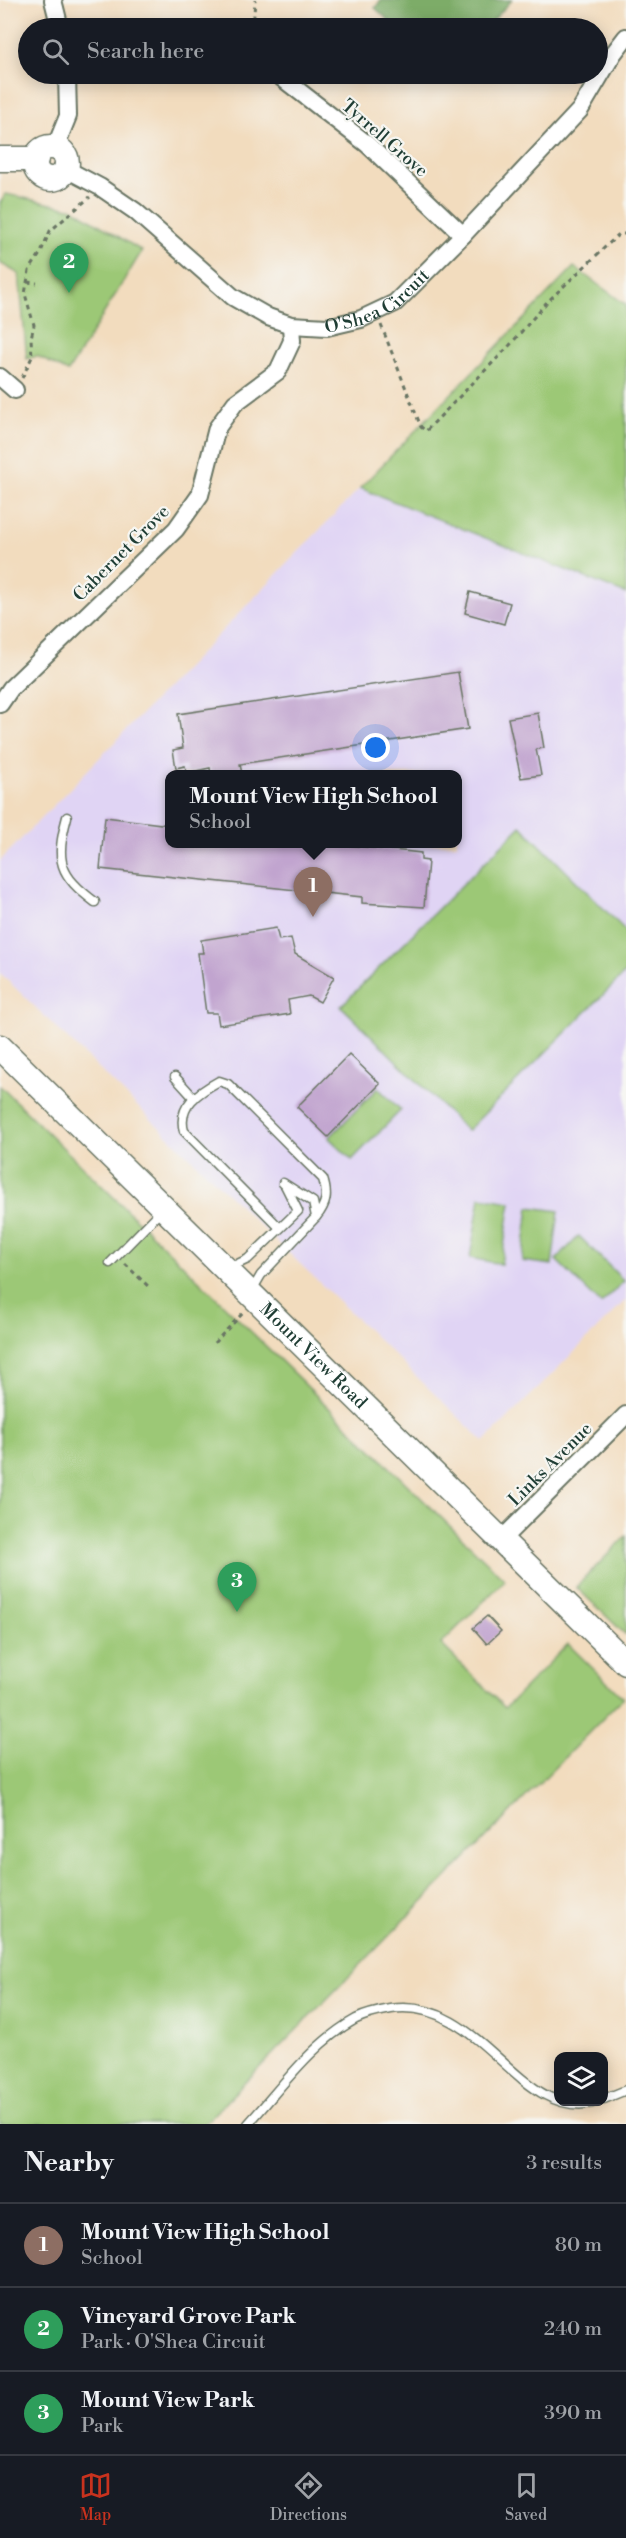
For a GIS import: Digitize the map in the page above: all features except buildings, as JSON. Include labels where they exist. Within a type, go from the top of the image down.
[{"type":"main road","points":[[0,159],[45,153]]},
{"type":"main road","name":"O'Shea Circuit","points":[[45,153],[38,172],[45,178],[58,178],[66,169]]},
{"type":"main road","name":"Mount View Road","points":[[0,1047],[626,1663]]},
{"type":"street","points":[[53,0],[58,18]]},
{"type":"street","name":"O'Shea Circuit","points":[[608,62],[626,37]]},
{"type":"street","points":[[45,153],[68,116],[67,84]]},
{"type":"street","name":"Tyrrell Grove","points":[[290,84],[367,144],[463,235]]},
{"type":"street","name":"O'Shea Circuit","points":[[66,169],[100,187],[135,211],[233,297],[268,317],[291,325],[327,327],[361,319],[395,303],[463,235],[580,110],[595,84]]},
{"type":"street","name":"Cabernet Grove","points":[[0,704],[5,684],[176,529],[200,495],[217,428],[236,403],[278,371],[292,341],[291,325]]},
{"type":"street","points":[[0,377],[15,390]]},
{"type":"street","name":"Links Avenue","points":[[501,1540],[626,1415]]},
{"type":"lane","points":[[67,818],[61,842],[65,875],[75,887],[95,902]]},
{"type":"lane","points":[[175,1077],[194,1098]]},
{"type":"lane","points":[[254,1296],[261,1275],[316,1217],[322,1209],[327,1193],[323,1179],[228,1084],[219,1081],[202,1091],[184,1109],[181,1121],[184,1131],[280,1228]]},
{"type":"lane","points":[[226,1269],[248,1259],[298,1211],[283,1183],[313,1202],[316,1217]]},
{"type":"lane","points":[[114,1260],[164,1208]]},
{"type":"lane","points":[[248,2124],[322,2042],[357,2019],[381,2011],[406,2007],[437,2014],[471,2034],[535,2093],[554,2102]]},
{"type":"lane","points":[[608,2097],[626,2090]]},
{"type":"path","points":[[254,18],[255,0]]},
{"type":"path","points":[[15,390],[32,357],[31,339],[34,325],[25,294],[29,271],[40,254],[50,231],[78,210],[92,195]]},
{"type":"path","points":[[376,312],[421,427],[426,431],[510,345],[546,303],[619,234],[626,234]]},
{"type":"path","points":[[27,282],[37,283]]},
{"type":"path","points":[[114,1260],[149,1287]]},
{"type":"path","points":[[214,1343],[254,1296]]},
{"type":"shaded area","points":[[360,488],[626,594],[626,1300],[484,1442],[0,973],[0,861]]},
{"type":"green space","points":[[381,0],[512,0],[495,18],[386,18],[375,8]]},
{"type":"green space","points":[[6,194],[74,209],[142,251],[68,372],[37,356],[27,359],[19,274],[0,263],[0,203]]},
{"type":"green space","points":[[574,267],[626,305],[626,594],[360,488]]},
{"type":"green space","points":[[521,826],[626,931],[626,972],[467,1131],[341,1006]]},
{"type":"green space","points":[[0,1086],[505,1580],[441,1644],[505,1708],[568,1644],[623,1698],[204,2124],[0,2124]]},
{"type":"green space","points":[[378,1088],[401,1110],[352,1160],[329,1138]]},
{"type":"green space","points":[[480,1197],[511,1202],[501,1264],[470,1258]]},
{"type":"green space","points":[[529,1207],[559,1211],[552,1265],[522,1261]]},
{"type":"green space","points":[[579,1236],[624,1281],[601,1304],[556,1260]]},
{"type":"green space","points":[[626,1536],[626,1635],[576,1587]]},
{"type":"place","name":"Vineyard Grove Park","points":[[69,293]]},
{"type":"place","name":"Mount View High School","points":[[313,917]]},
{"type":"place","name":"Mount View Park","points":[[237,1612]]}]
